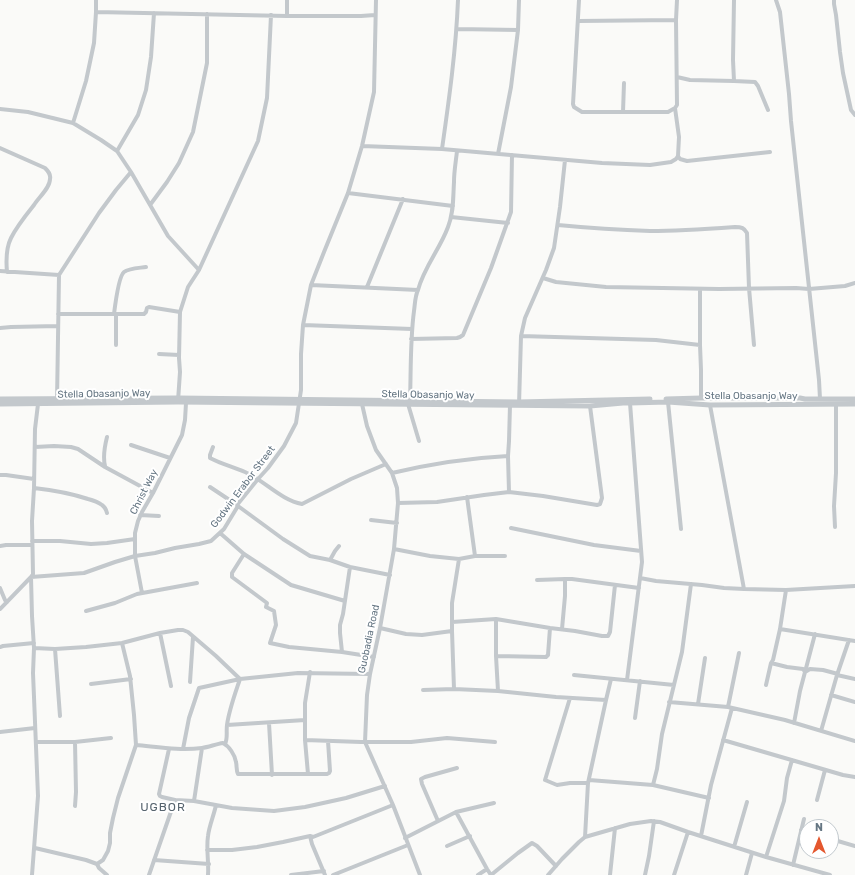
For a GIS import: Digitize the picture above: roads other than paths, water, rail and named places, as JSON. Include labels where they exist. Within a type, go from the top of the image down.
[{"type":"street","points":[[73,123],[86,81],[94,43],[96,0]]},
{"type":"street","points":[[287,0],[288,16]]},
{"type":"street","name":"Godwin Erabor Street","points":[[31,577],[84,573],[135,556],[211,541],[224,528],[238,506],[284,446],[296,423],[301,390],[303,325],[311,285],[348,193],[362,146],[374,92],[376,0]]},
{"type":"street","points":[[442,149],[457,28],[458,0]]},
{"type":"street","points":[[498,154],[511,86],[518,30],[519,0]]},
{"type":"street","points":[[579,0],[573,95],[574,107],[582,112],[668,112],[675,108]]},
{"type":"street","points":[[362,146],[442,149],[602,163],[650,165],[671,162],[678,156],[679,137],[675,108],[677,77],[677,0]]},
{"type":"street","points":[[734,0],[734,81]]},
{"type":"street","points":[[776,0],[780,12],[820,399]]},
{"type":"street","points":[[834,0],[843,73],[851,110],[855,115]]},
{"type":"street","points":[[96,12],[288,16],[375,15]]},
{"type":"street","points":[[117,151],[138,115],[146,90],[151,57],[154,13]]},
{"type":"street","points":[[150,205],[179,163],[193,132],[207,63],[207,14]]},
{"type":"street","points":[[271,15],[267,98],[258,142],[199,270],[188,287],[180,312],[180,372],[178,400],[299,401]]},
{"type":"street","points":[[578,21],[676,20]]},
{"type":"street","points":[[457,28],[518,30]]},
{"type":"street","points":[[677,77],[690,80],[755,82],[768,110]]},
{"type":"street","points":[[623,112],[624,83]]},
{"type":"street","points":[[0,109],[28,112],[73,123],[117,151],[131,172],[168,236],[199,270]]},
{"type":"street","points":[[0,148],[45,168],[50,177],[49,185],[19,225],[8,245],[6,263],[7,272]]},
{"type":"street","points":[[419,441],[409,402],[412,329],[418,290],[426,269],[443,240],[449,226],[453,206],[457,151]]},
{"type":"street","points":[[678,156],[680,159],[687,161],[770,152]]},
{"type":"street","points":[[411,339],[457,338],[463,335],[491,268],[511,212],[512,155]]},
{"type":"street","points":[[519,404],[521,336],[525,318],[543,278],[554,248],[565,160]]},
{"type":"street","points":[[0,398],[57,401],[59,275],[98,214],[131,172]]},
{"type":"street","points":[[348,193],[453,206]]},
{"type":"street","points":[[367,287],[403,199]]},
{"type":"street","points":[[451,217],[508,223]]},
{"type":"street","points":[[558,225],[650,231],[744,228],[747,233],[754,345]]},
{"type":"street","points":[[116,345],[116,302],[123,274],[127,270],[146,267]]},
{"type":"street","points":[[0,272],[59,275]]},
{"type":"street","points":[[543,278],[556,282],[606,287],[700,289],[809,289],[845,286],[855,283]]},
{"type":"street","points":[[311,285],[418,290]]},
{"type":"street","points":[[700,289],[701,398]]},
{"type":"street","points":[[58,314],[144,314],[148,307],[180,312]]},
{"type":"street","points":[[303,325],[412,329]]},
{"type":"street","points":[[0,328],[58,326]]},
{"type":"street","points":[[521,336],[656,340],[700,345]]},
{"type":"street","points":[[159,354],[179,355]]},
{"type":"street","points":[[352,401],[519,404],[701,398],[855,399]]},
{"type":"street","name":"Stella Obasanjo Way","points":[[0,404],[38,404],[57,401],[178,400],[186,402],[352,401],[362,404],[409,402],[590,406],[619,401],[630,403],[668,402],[710,405],[855,404]]},
{"type":"street","name":"Christ Way","points":[[142,593],[135,556],[135,533],[140,515],[153,493],[182,435],[186,402]]},
{"type":"street","points":[[668,402],[680,529]]},
{"type":"street","points":[[627,680],[642,562],[630,403]]},
{"type":"street","points":[[32,875],[38,796],[31,577],[33,574],[32,521],[34,447],[38,404]]},
{"type":"street","name":"Guobadia Road","points":[[362,404],[367,426],[376,450],[392,473],[397,488],[398,503],[397,523],[390,575],[367,694],[365,742],[393,805],[420,875]]},
{"type":"street","points":[[509,492],[508,456],[510,405]]},
{"type":"street","points":[[710,405],[744,589]]},
{"type":"street","points":[[835,527],[836,405]]},
{"type":"street","points":[[398,503],[437,502],[509,492],[597,505],[600,504],[602,498],[590,406]]},
{"type":"street","points":[[105,466],[105,445],[107,437]]},
{"type":"street","points":[[131,445],[170,458]]},
{"type":"street","points":[[34,447],[54,446],[72,447],[78,449],[153,493]]},
{"type":"street","points":[[213,447],[210,458],[245,472],[291,500],[302,504],[351,479],[386,464]]},
{"type":"street","points":[[392,473],[444,463],[508,456]]},
{"type":"street","points":[[0,475],[34,479]]},
{"type":"street","points":[[210,487],[310,556],[330,560],[350,567],[390,575]]},
{"type":"street","points":[[34,488],[75,494],[101,504],[106,508],[107,513]]},
{"type":"street","points":[[467,497],[475,556]]},
{"type":"street","points":[[140,515],[159,516]]},
{"type":"street","points":[[371,520],[397,523]]},
{"type":"street","points":[[511,528],[594,545],[642,551]]},
{"type":"street","points":[[220,533],[244,554],[291,585],[345,601]]},
{"type":"street","points":[[0,546],[60,541],[91,544],[135,539]]},
{"type":"street","points":[[330,560],[339,546]]},
{"type":"street","points":[[394,549],[430,556],[459,559],[475,556],[505,556]]},
{"type":"street","points":[[244,554],[232,573],[232,577],[260,597],[267,603],[266,607],[274,611],[276,625],[270,643],[288,647],[342,652],[374,657]]},
{"type":"street","points":[[454,689],[452,603],[459,559]]},
{"type":"street","points":[[342,652],[340,625],[350,567]]},
{"type":"street","points":[[0,609],[31,577]]},
{"type":"street","points":[[640,578],[656,581],[744,589],[786,590],[855,586]]},
{"type":"street","points":[[562,629],[565,579]]},
{"type":"street","points":[[537,580],[572,579],[639,588]]},
{"type":"street","points":[[86,611],[115,603],[142,593],[197,583]]},
{"type":"street","points":[[653,785],[662,734],[683,646],[691,584]]},
{"type":"street","points":[[452,622],[496,619],[608,636],[610,632],[615,585]]},
{"type":"street","points":[[0,588],[2,595],[7,602]]},
{"type":"street","points":[[766,685],[780,629],[786,590]]},
{"type":"street","points":[[496,619],[498,691]]},
{"type":"street","points":[[380,628],[406,634],[422,635],[452,631]]},
{"type":"street","points":[[496,656],[546,657],[548,655],[550,628]]},
{"type":"street","points":[[780,629],[855,640]]},
{"type":"street","points":[[34,648],[55,649],[122,643],[160,633],[183,630],[188,632],[216,656],[240,679]]},
{"type":"street","points":[[160,633],[171,686]]},
{"type":"street","points":[[794,723],[815,634]]},
{"type":"street","points":[[190,682],[193,637]]},
{"type":"street","points":[[821,731],[837,674],[849,640]]},
{"type":"street","points":[[0,647],[34,643]]},
{"type":"street","points":[[97,864],[103,860],[108,851],[110,832],[118,798],[136,745],[130,679],[122,643]]},
{"type":"street","points":[[55,649],[60,716]]},
{"type":"street","points":[[701,836],[730,708],[739,653]]},
{"type":"street","points":[[698,704],[705,658]]},
{"type":"street","points":[[771,663],[803,669],[805,672]]},
{"type":"street","points":[[805,672],[810,669],[823,670],[855,679]]},
{"type":"street","points":[[308,774],[305,740],[305,704],[310,672]]},
{"type":"street","points":[[183,749],[189,718],[199,688],[240,679],[310,672],[370,674]]},
{"type":"street","points":[[574,675],[674,685]]},
{"type":"street","points":[[92,684],[130,679]]},
{"type":"street","points":[[240,679],[227,726],[225,744],[233,754],[236,763],[236,772],[238,774],[327,774],[330,772],[328,741]]},
{"type":"street","points":[[585,837],[589,782],[611,679]]},
{"type":"street","points":[[635,718],[640,681]]},
{"type":"street","points":[[423,690],[454,689],[498,691],[606,700]]},
{"type":"street","points":[[831,695],[855,702]]},
{"type":"street","points":[[570,698],[546,780],[557,785],[589,782],[653,785],[709,798]]},
{"type":"street","points":[[670,702],[730,708],[785,720],[855,741]]},
{"type":"street","points":[[227,726],[305,720]]},
{"type":"street","points":[[269,723],[272,775]]},
{"type":"street","points":[[0,732],[35,728]]},
{"type":"street","points":[[36,742],[75,742],[111,738]]},
{"type":"street","points":[[305,740],[411,742],[447,738],[495,742]]},
{"type":"street","points":[[723,740],[825,770],[855,777]]},
{"type":"street","points":[[75,742],[75,806]]},
{"type":"street","points":[[136,745],[183,749],[202,748],[225,744]]},
{"type":"street","points":[[194,801],[202,748]]},
{"type":"street","points":[[169,749],[159,794],[162,797],[175,800],[194,801],[232,808],[274,811],[305,807],[346,798],[385,786]]},
{"type":"street","points":[[766,857],[784,801],[787,778],[792,760]]},
{"type":"street","points":[[438,821],[421,779],[457,768]]},
{"type":"street","points":[[817,800],[825,770]]},
{"type":"street","points":[[149,875],[175,800]]},
{"type":"street","points":[[734,847],[747,802]]},
{"type":"street","points":[[405,838],[456,812],[494,803]]},
{"type":"street","points":[[208,875],[208,836],[216,805]]},
{"type":"street","points":[[207,850],[232,850],[310,836],[313,837],[393,805]]},
{"type":"street","points":[[456,812],[491,875],[518,853],[532,844],[537,846],[556,866]]},
{"type":"street","points":[[645,875],[654,821]]},
{"type":"street","points":[[548,875],[585,837],[637,822],[654,821],[752,853],[830,875]]},
{"type":"street","points":[[610,875],[615,828]]},
{"type":"street","points":[[674,875],[688,832]]},
{"type":"street","points":[[291,875],[324,873],[310,836]]},
{"type":"street","points":[[447,846],[470,836]]},
{"type":"street","points":[[793,865],[799,839]]},
{"type":"street","points":[[839,841],[855,846]]},
{"type":"street","points":[[332,875],[408,845]]},
{"type":"street","points":[[34,848],[97,864],[99,868],[107,875]]},
{"type":"street","points":[[746,875],[752,853]]},
{"type":"street","points":[[154,860],[209,864]]},
{"type":"street","points":[[478,875],[487,869]]},
{"type":"district","name":"UGBOR","points":[[163,808]]}]
